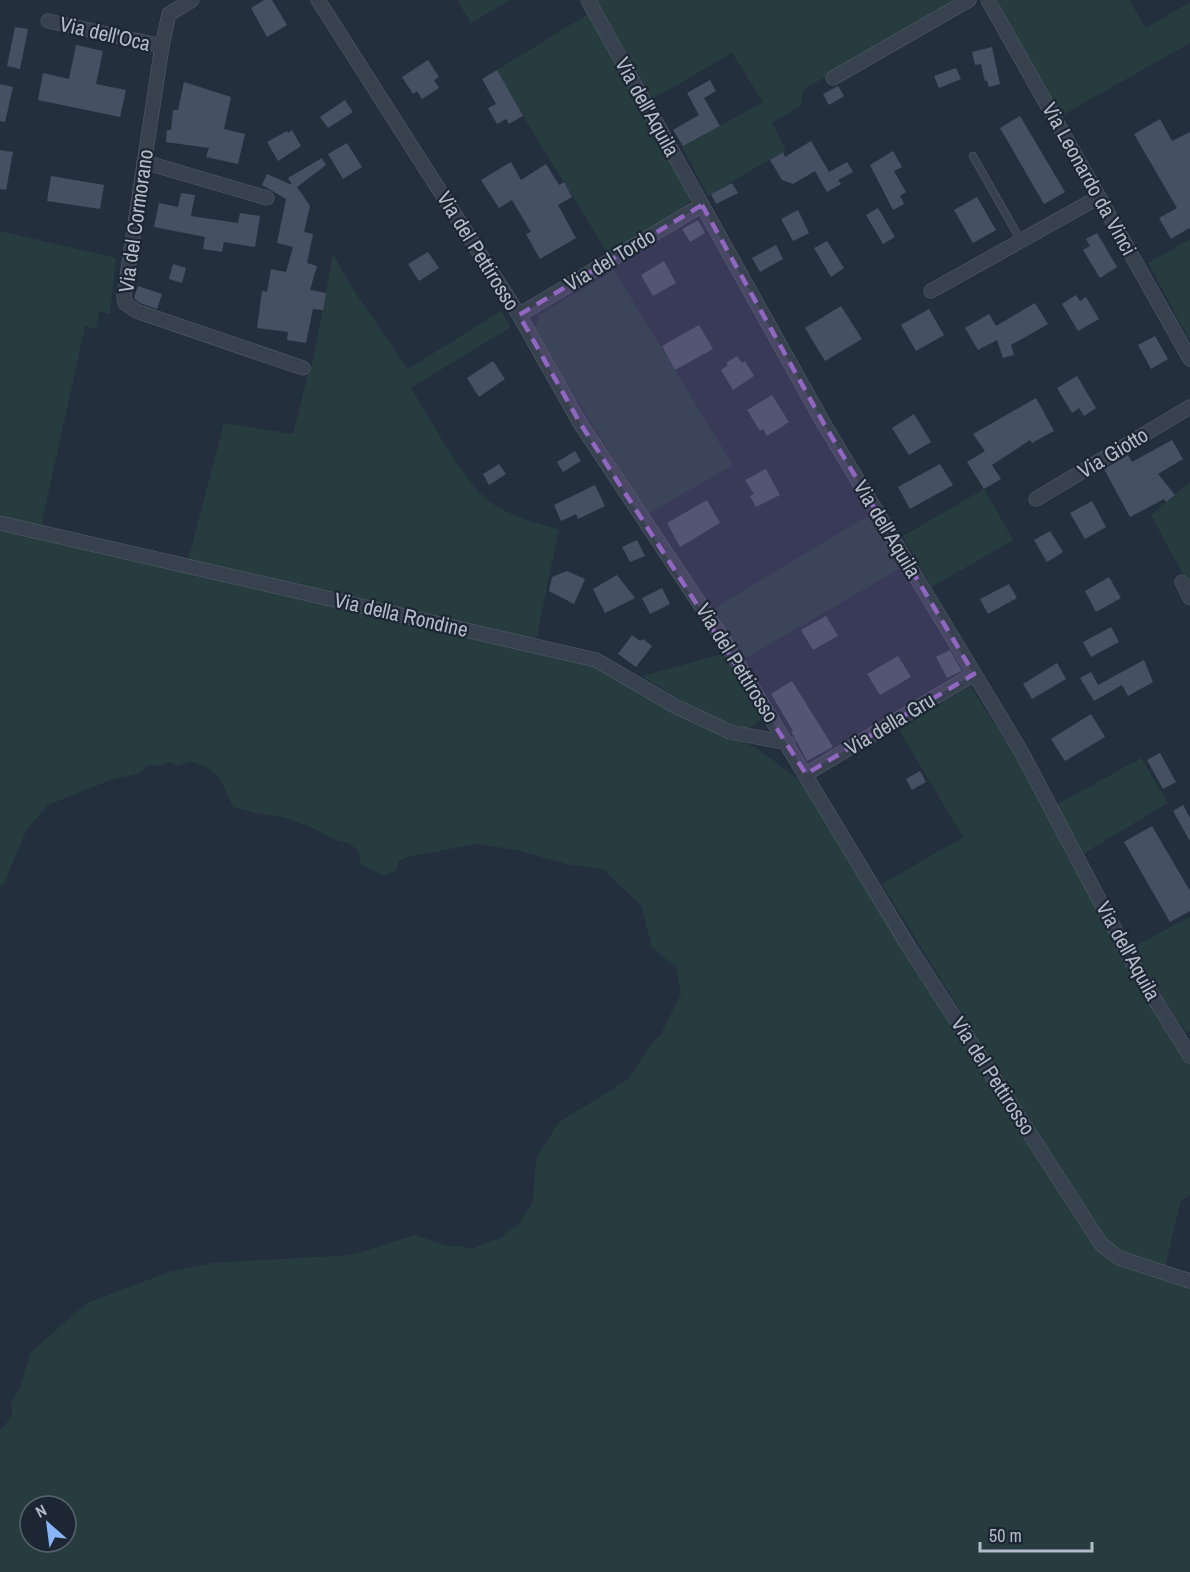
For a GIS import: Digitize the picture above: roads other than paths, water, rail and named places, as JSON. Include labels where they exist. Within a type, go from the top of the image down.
[{"type":"street","name":"Via del Cormorano","points":[[192,0],[169,14],[144,162],[124,296],[125,303],[136,311],[303,368]]},
{"type":"street","name":"Via del Pettirosso","points":[[318,0],[519,315],[580,423],[723,639],[788,743],[909,947],[1101,1244],[1119,1258],[1190,1281]]},
{"type":"street","name":"Via dell'Aquila","points":[[588,0],[824,424],[1022,753],[1133,964],[1190,1056]]},
{"type":"street","points":[[833,78],[969,0]]},
{"type":"street","name":"Via Leonardo da Vinci","points":[[988,0],[1190,359]]},
{"type":"street","name":"Via dell'Oca","points":[[48,21],[162,46]]},
{"type":"street","points":[[144,162],[267,198]]},
{"type":"street","points":[[931,291],[1099,197]]},
{"type":"street","name":"Via del Tordo","points":[[519,315],[702,205]]},
{"type":"street","name":"Via Giotto","points":[[1036,499],[1190,407]]},
{"type":"street","name":"Via della Rondine","points":[[0,523],[596,660],[675,706],[730,732],[788,743]]},
{"type":"street","points":[[1182,582],[1190,598]]},
{"type":"street","name":"Via della Gru","points":[[806,774],[974,674]]},
{"type":"lane","points":[[973,156],[1021,241]]}]
